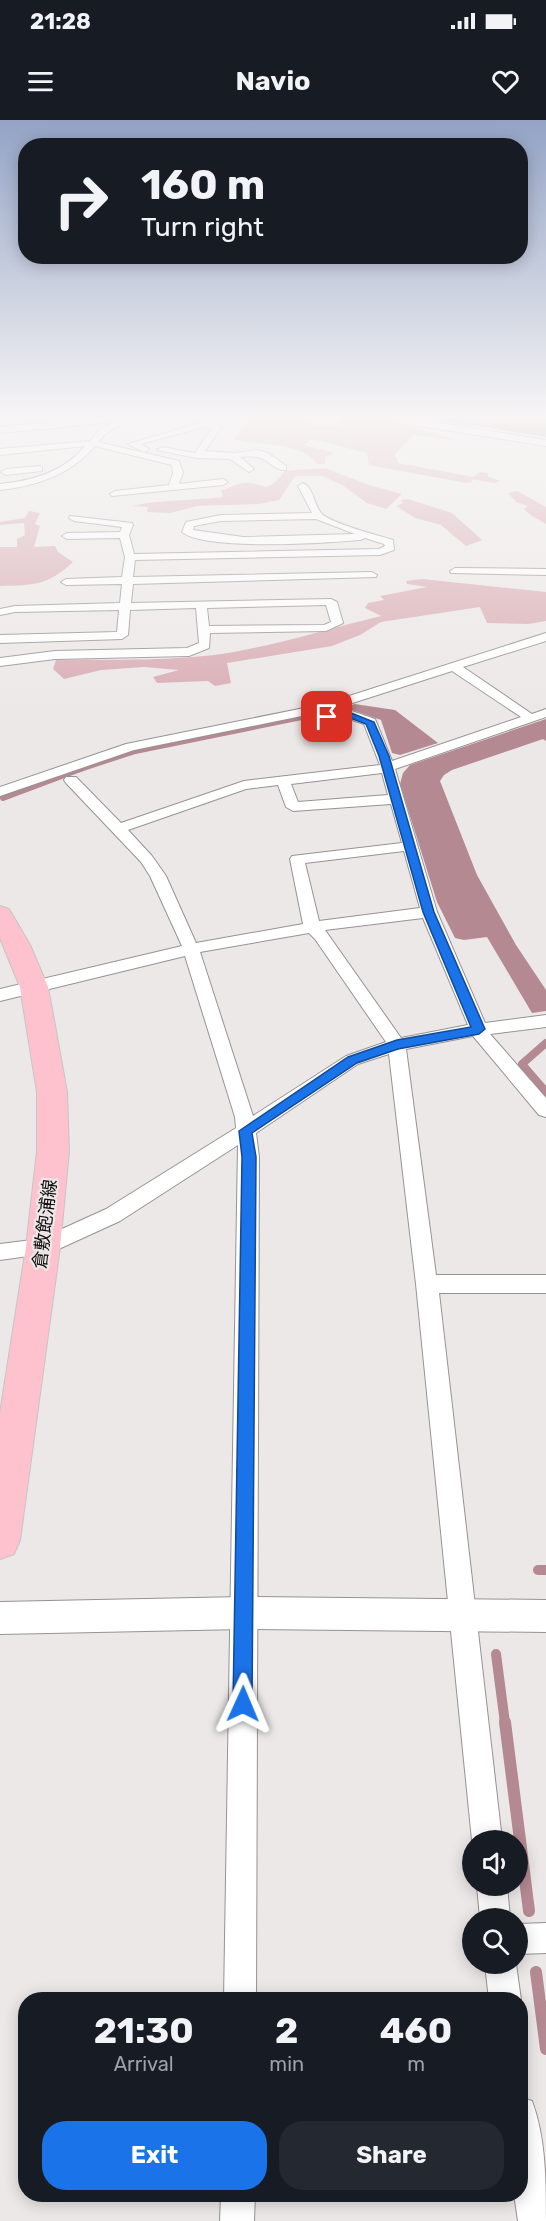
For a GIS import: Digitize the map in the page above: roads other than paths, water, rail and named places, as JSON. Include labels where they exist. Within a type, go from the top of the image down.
[{"type":"main road","name":"倉敷飽浦線","points":[[0,914],[17,945],[34,987],[52,1092],[53,1151],[43,1247],[0,1540]]},
{"type":"street","points":[[316,516],[211,519],[190,525],[187,532],[200,536],[263,540],[350,538],[368,535]]},
{"type":"street","points":[[130,557],[380,552],[390,548],[389,542],[336,525],[318,516]]},
{"type":"street","points":[[0,639],[122,634],[127,606],[130,557],[124,535],[128,525],[74,518]]},
{"type":"street","points":[[67,536],[124,535]]},
{"type":"street","points":[[455,571],[546,572]]},
{"type":"street","points":[[66,582],[372,575]]},
{"type":"street","points":[[0,612],[15,609],[331,602],[337,623],[326,628],[204,630]]},
{"type":"street","points":[[0,662],[55,655],[189,652],[206,645],[201,605]]},
{"type":"street","points":[[0,804],[114,764],[337,710],[546,637]]},
{"type":"street","points":[[456,668],[530,718]]},
{"type":"street","points":[[0,792],[131,747],[337,710],[370,722],[387,768],[429,912],[479,1029],[484,1039],[546,1110]]},
{"type":"street","points":[[118,830],[244,785],[387,768],[546,713]]},
{"type":"street","points":[[71,780],[153,866],[191,949],[244,1117],[246,1131],[249,1157],[247,1468],[243,1613],[240,1992]]},
{"type":"street","points":[[283,781],[293,807],[396,799]]},
{"type":"street","points":[[410,846],[297,859],[312,927],[321,935],[397,1045],[427,1284],[486,1830]]},
{"type":"street","points":[[0,995],[191,949],[312,927],[429,912]]},
{"type":"street","points":[[0,1252],[43,1247],[113,1215],[246,1131],[352,1060],[397,1045],[479,1029],[542,1022]]},
{"type":"street","points":[[427,1284],[546,1284]]},
{"type":"street","points":[[0,1618],[243,1613],[546,1616]]},
{"type":"street","points":[[528,1939],[546,1938]]},
{"type":"street","points":[[502,1974],[504,1992]]},
{"type":"street","points":[[528,2171],[535,2221]]},
{"type":"street","points":[[237,2221],[238,2202]]},
{"type":"waterway","points":[[79,770],[134,752],[355,707]]},
{"type":"waterway","points":[[3,798],[83,768]]},
{"type":"waterway","points":[[546,1043],[522,1064],[546,1092]]},
{"type":"waterway","points":[[538,1570],[546,1570]]},
{"type":"waterway","points":[[496,1654],[505,1723]]},
{"type":"waterway","points":[[505,1722],[529,1911]]},
{"type":"waterway","points":[[536,1972],[546,2049]]}]
